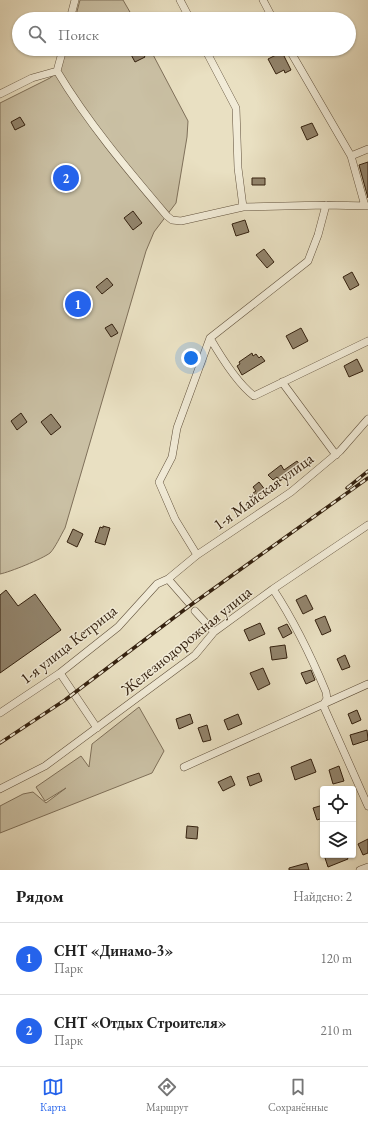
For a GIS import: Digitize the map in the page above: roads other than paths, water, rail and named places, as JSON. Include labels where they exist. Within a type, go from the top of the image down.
[{"type":"street","points":[[72,12],[75,0]]},
{"type":"street","points":[[180,0],[186,12]]},
{"type":"street","points":[[263,0],[269,12]]},
{"type":"street","points":[[61,56],[57,71],[69,90],[128,170],[172,220],[181,221],[243,207],[326,205],[367,206],[351,156],[293,56]]},
{"type":"street","points":[[209,56],[236,108],[238,168],[243,207]]},
{"type":"street","points":[[0,94],[32,78],[57,71]]},
{"type":"street","points":[[351,156],[368,149]]},
{"type":"street","points":[[197,556],[175,518],[159,482],[172,457],[177,428],[210,338],[308,261],[318,235],[326,205]]},
{"type":"street","points":[[210,338],[216,349],[245,389],[254,396],[368,341]]},
{"type":"street","points":[[282,382],[336,455]]},
{"type":"street","name":"1-я Майская улица","points":[[168,579],[197,556],[291,492],[336,455],[368,419]]},
{"type":"street","name":"Железнодорожная улица","points":[[0,789],[46,766],[195,655],[214,632],[273,589],[368,525]]},
{"type":"street","points":[[168,579],[188,603]]},
{"type":"street","name":"1-я улица Кетрица","points":[[0,713],[60,673],[118,627],[157,584],[168,579]]},
{"type":"street","points":[[273,589],[286,608],[324,685],[326,699],[323,705]]},
{"type":"street","points":[[195,611],[214,632]]},
{"type":"street","points":[[60,673],[97,728]]},
{"type":"street","points":[[184,767],[368,684]]},
{"type":"street","points":[[323,705],[368,806]]},
{"type":"street","points":[[360,870],[368,867]]},
{"type":"railway","points":[[347,488],[368,471]]},
{"type":"railway","points":[[0,743],[65,700],[188,607],[368,478]]},
{"type":"place","name":"СНТ «Отдых Строителя»","points":[[66,178]]},
{"type":"place","name":"СНТ «Динамо-3»","points":[[78,304]]}]
